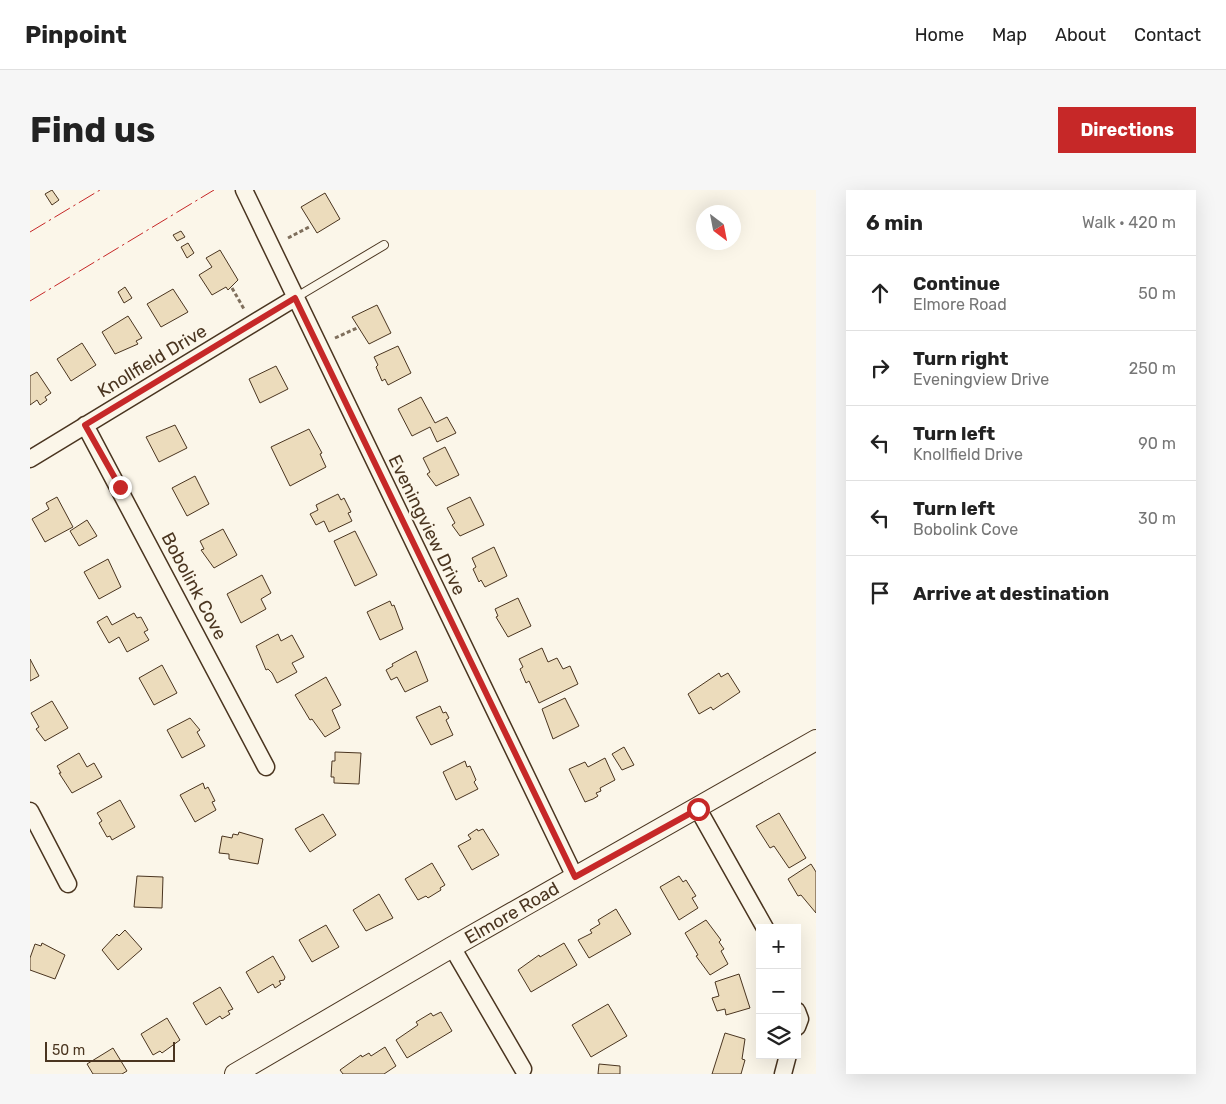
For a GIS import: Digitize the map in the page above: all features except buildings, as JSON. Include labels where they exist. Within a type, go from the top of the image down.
[{"type":"street","name":"Eveningview Drive","points":[[244,190],[575,877]]},
{"type":"street","name":"Knollfield Drive","points":[[30,458],[295,298]]},
{"type":"street","name":"Bobolink Cove","points":[[85,425],[266,767]]},
{"type":"street","name":"Elmore Road","points":[[235,1074],[452,947],[698,809],[816,740]]},
{"type":"street","points":[[698,809],[763,924]]},
{"type":"street","points":[[30,811],[68,884]]},
{"type":"street","points":[[452,947],[523,1069]]},
{"type":"street","points":[[783,1074],[787,1059]]},
{"type":"lane","points":[[295,298],[384,245]]},
{"type":"path","points":[[288,238],[311,226]]},
{"type":"path","points":[[232,288],[244,309]]},
{"type":"path","points":[[335,338],[356,328]]},
{"type":"power","points":[[30,232],[100,190]]},
{"type":"power","points":[[30,301],[214,190]]},
{"type":"route","points":[[120,487],[85,425],[295,298],[575,877],[698,809]]}]
